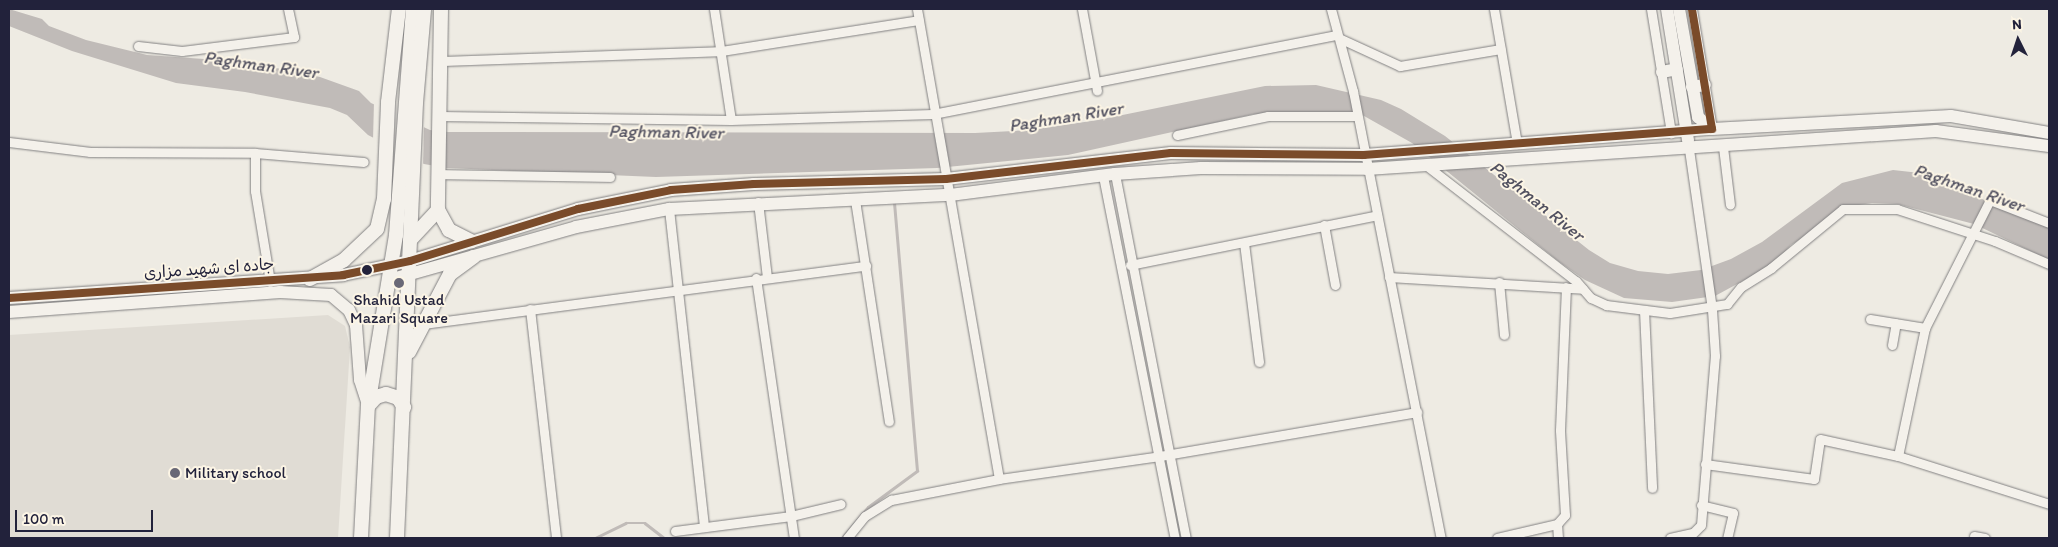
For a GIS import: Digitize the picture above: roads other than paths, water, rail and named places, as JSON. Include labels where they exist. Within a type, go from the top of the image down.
[{"type":"main road","points":[[310,279],[344,260],[377,229],[384,199],[388,102],[399,9]]},
{"type":"main road","points":[[397,538],[410,275],[411,239],[407,168],[412,9]]},
{"type":"main road","points":[[410,103],[424,9]]},
{"type":"main road","points":[[441,9],[438,210],[449,230],[471,241]]},
{"type":"main road","points":[[1667,9],[1689,150]]},
{"type":"main road","points":[[1680,9],[1698,117],[1712,129]]},
{"type":"main road","points":[[1662,72],[1677,69]]},
{"type":"main road","points":[[1692,87],[1705,85]]},
{"type":"main road","name":"جاده ای شهید مزاری","points":[[9,298],[310,279],[391,266],[578,209],[671,190],[754,184],[946,178],[1171,154],[1364,155],[1712,129],[1942,116],[2049,133]]},
{"type":"main road","points":[[389,280],[576,227],[669,209],[758,202],[855,200],[950,195],[1109,175],[1200,168],[1367,169],[1427,166],[1689,150],[1936,131],[2049,146]]},
{"type":"main road","points":[[360,538],[368,406],[407,168]]},
{"type":"main road","points":[[411,239],[438,210]]},
{"type":"main road","points":[[407,357],[450,274],[473,257]]},
{"type":"main road","name":"جاده ای شهید مزاری","points":[[9,312],[280,292],[331,295],[349,310],[356,325],[360,380],[368,406]]},
{"type":"main road","points":[[368,406],[376,397],[386,394],[398,398],[404,407]]},
{"type":"street","points":[[138,46],[182,51],[294,37],[288,9]]},
{"type":"street","points":[[714,9],[731,120]]},
{"type":"street","points":[[917,9],[933,114],[938,130],[950,195],[999,479]]},
{"type":"street","points":[[1082,9],[1097,91]]},
{"type":"street","points":[[1331,9],[1353,91],[1356,115],[1441,538]]},
{"type":"street","points":[[1494,9],[1517,144]]},
{"type":"street","points":[[1651,9],[1671,133]]},
{"type":"street","points":[[1692,9],[1712,129]]},
{"type":"street","points":[[440,61],[721,51],[919,20]]},
{"type":"street","points":[[439,121],[731,120],[933,114],[1095,80],[1338,37],[1400,66],[1501,49]]},
{"type":"street","points":[[1177,135],[1268,116],[1356,115]]},
{"type":"street","points":[[9,142],[90,152],[255,153],[364,162]]},
{"type":"street","points":[[1723,147],[1730,205]]},
{"type":"street","points":[[1670,538],[1690,536],[1701,525],[1715,356],[1711,298],[1689,150]]},
{"type":"street","points":[[255,153],[254,191],[270,282]]},
{"type":"street","points":[[1427,166],[1583,288],[1591,298],[1606,305],[1670,313],[1712,309],[1727,304],[1741,286],[1771,268],[1842,209],[1897,210],[1975,230],[2049,264]]},
{"type":"street","points":[[438,172],[610,177]]},
{"type":"street","points":[[1109,175],[1134,264],[1186,538]]},
{"type":"street","points":[[1109,175],[1122,267],[1175,538]]},
{"type":"street","points":[[855,200],[889,421]]},
{"type":"street","points":[[1898,456],[1925,328],[1990,200],[2049,223]]},
{"type":"street","points":[[758,202],[767,277]]},
{"type":"street","points":[[669,209],[680,289],[688,399],[692,406],[704,528]]},
{"type":"street","points":[[1122,267],[1377,214]]},
{"type":"street","points":[[1324,226],[1336,284]]},
{"type":"street","points":[[1244,243],[1259,362]]},
{"type":"street","points":[[423,324],[756,278],[866,266]]},
{"type":"street","points":[[1389,277],[1583,288]]},
{"type":"street","points":[[756,278],[794,538]]},
{"type":"street","points":[[1499,282],[1504,335]]},
{"type":"street","points":[[1497,538],[1557,524],[1566,515],[1560,430],[1566,287]]},
{"type":"street","points":[[530,309],[556,538]]},
{"type":"street","points":[[1644,310],[1652,488]]},
{"type":"street","points":[[1870,319],[1925,328]]},
{"type":"street","points":[[1892,345],[1896,323]]},
{"type":"street","points":[[847,538],[865,516],[884,502],[999,479],[1160,456],[1417,412]]},
{"type":"street","points":[[1705,464],[1814,479],[1820,439],[1898,456],[2049,504]]},
{"type":"street","points":[[675,531],[790,516],[841,504]]},
{"type":"street","points":[[1702,505],[1733,513],[1727,538]]},
{"type":"street","points":[[1557,524],[1558,538]]},
{"type":"street","points":[[1974,536],[1984,538]]},
{"type":"water","name":"Paghman River","points":[[9,9],[42,19],[49,26],[86,40],[147,55],[247,62],[320,77],[359,91],[371,103],[430,130],[448,132],[975,133],[1030,130],[1098,120],[1265,86],[1316,85],[1381,100],[1401,109],[1445,136],[1589,250],[1610,263],[1638,271],[1668,274],[1701,270],[1731,259],[1762,242],[1842,183],[1893,170],[1920,173],[2049,227],[2049,260],[1974,224],[1897,204],[1872,203],[1852,206],[1791,245],[1774,264],[1715,296],[1672,302],[1624,298],[1585,280],[1558,261],[1412,143],[1357,112],[1254,114],[1068,155],[937,168],[656,177],[447,168],[424,164],[368,135],[347,115],[330,108],[245,92],[176,83],[72,51],[9,26]]},
{"type":"waterway","points":[[842,538],[868,507],[917,471],[894,201]]},
{"type":"waterway","points":[[595,538],[626,523],[645,523],[664,538]]},
{"type":"place","name":"Shahid Ustad Mazari Square","points":[[399,283]]},
{"type":"place","name":"Military school","points":[[175,473]]}]
